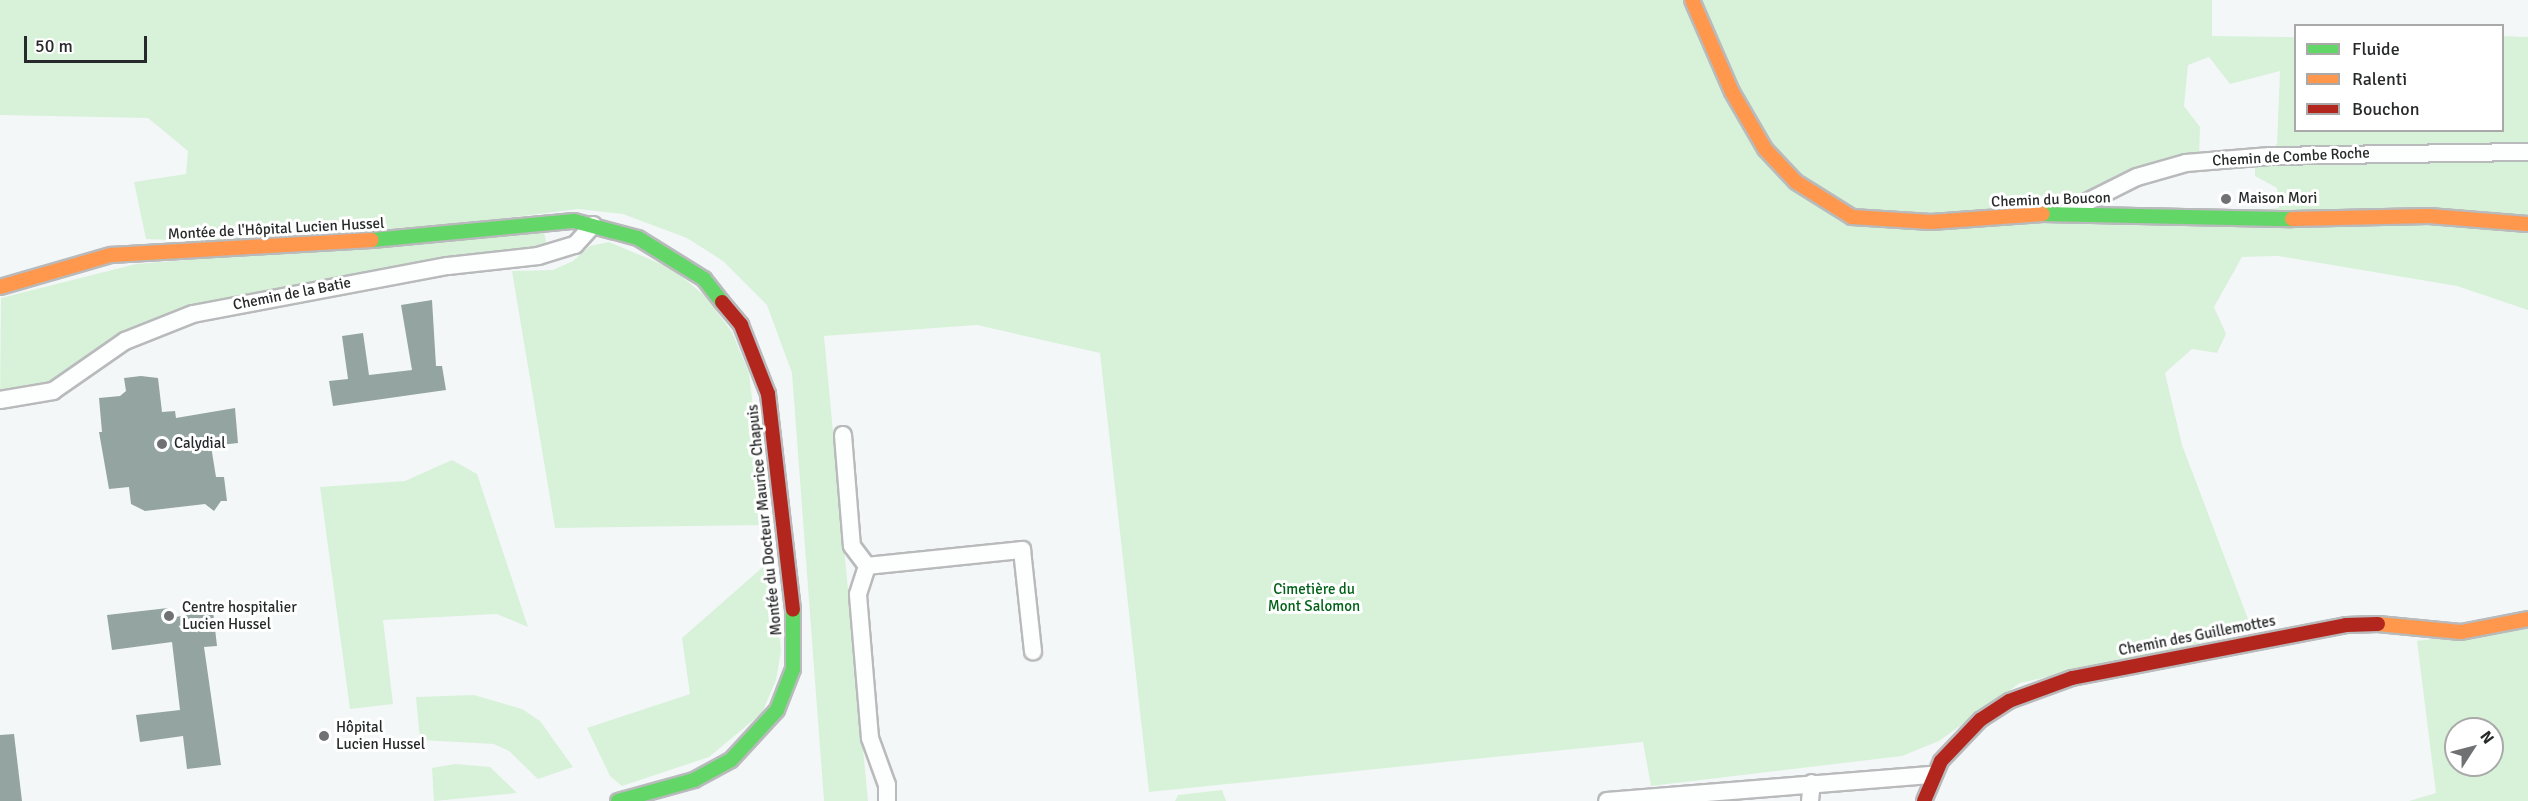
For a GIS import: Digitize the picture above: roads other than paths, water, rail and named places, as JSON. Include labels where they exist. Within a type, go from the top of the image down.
[{"type":"street","name":"Chemin du Boucon","points":[[1692,0],[1732,92],[1765,149],[1825,204],[1852,217],[1878,221],[1963,221],[2065,213],[2219,221],[2429,216],[2528,224]]},
{"type":"street","name":"Chemin de Combe Roche","points":[[2065,213],[2137,177],[2186,163],[2281,156],[2528,152]]},
{"type":"street","name":"Montée de l'Hôpital Lucien Hussel","points":[[0,287],[111,255],[331,245],[541,221],[593,225]]},
{"type":"street","name":"Chemin de la Batie","points":[[0,400],[53,391],[125,341],[193,314],[448,266],[538,256],[576,245],[593,225]]},
{"type":"street","name":"Montée du Docteur Maurice Chapuis","points":[[593,225],[638,238],[680,260],[725,301],[741,325],[768,394],[793,606],[793,669],[777,710],[757,736],[731,760],[694,780],[618,801]]},
{"type":"street","points":[[843,435],[852,546],[867,566]]},
{"type":"street","points":[[867,566],[1022,550],[1032,651]]},
{"type":"street","points":[[867,566],[858,594],[870,738],[887,784],[887,801]]},
{"type":"street","name":"Chemin des Guillemottes","points":[[1924,801],[1933,775],[1955,743],[1980,720],[2009,700],[2072,678],[2346,625],[2390,624],[2455,632],[2528,619]]},
{"type":"street","points":[[1607,801],[1933,775]]},
{"type":"street","points":[[1810,801],[1812,783]]},
{"type":"place","name":"Maison Mori","points":[[2226,199]]},
{"type":"place","name":"Calydial","points":[[162,444]]},
{"type":"place","name":"Centre hospitalier Lucien Hussel","points":[[169,616]]},
{"type":"place","name":"Hôpital Lucien Hussel","points":[[324,736]]},
{"type":"park label","name":"Cimetière du Mont Salomon","points":[[1314,598]]}]
